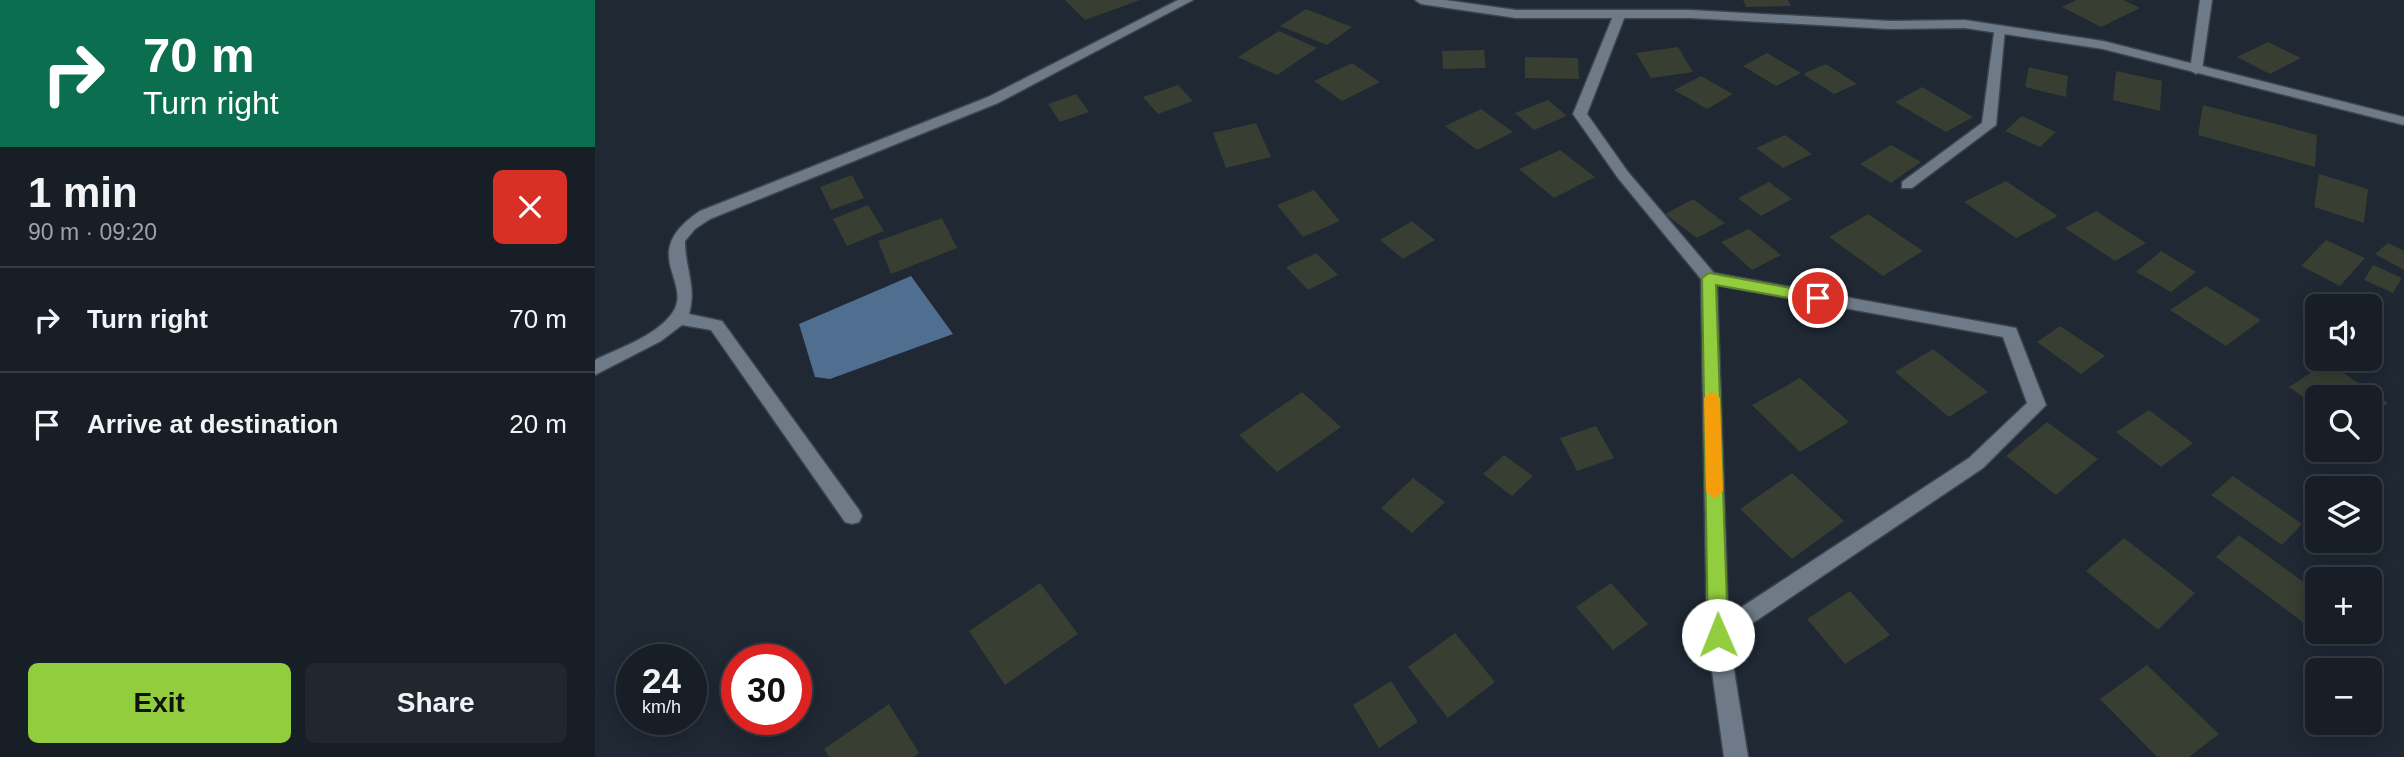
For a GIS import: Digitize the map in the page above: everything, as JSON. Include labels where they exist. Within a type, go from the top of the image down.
[{"type":"street","points":[[595,368],[655,337],[678,318],[686,295],[677,262],[677,240],[690,225],[705,215],[993,100],[1187,0]]},
{"type":"street","points":[[1421,0],[1516,14],[1690,14],[1890,25],[1965,24],[2103,45],[2404,121]]},
{"type":"street","points":[[2196,70],[2206,0]]},
{"type":"street","points":[[1619,16],[1580,114],[1623,175],[1709,278],[1718,635],[1736,757]]},
{"type":"street","points":[[1907,185],[1989,125],[1999,29]]},
{"type":"street","points":[[1709,278],[2010,332],[2037,405],[1976,463],[1718,635]]},
{"type":"street","points":[[678,318],[716,325],[852,516]]},
{"type":"water","points":[[911,276],[953,334],[830,379],[815,377],[799,324]]},
{"type":"building","points":[[1065,0],[1140,0],[1085,20]]},
{"type":"building","points":[[1743,0],[1788,0],[1791,6],[1746,7]]},
{"type":"building","points":[[2076,0],[2123,0],[2140,8],[2101,27],[2062,7]]},
{"type":"building","points":[[1306,9],[1352,27],[1327,45],[1280,26]]},
{"type":"building","points":[[1279,31],[1317,48],[1277,75],[1238,57]]},
{"type":"building","points":[[2268,42],[2301,58],[2270,74],[2237,57]]},
{"type":"building","points":[[1678,47],[1693,72],[1651,78],[1636,53]]},
{"type":"building","points":[[1484,50],[1486,68],[1443,69],[1442,51]]},
{"type":"building","points":[[1767,53],[1801,73],[1776,86],[1743,66]]},
{"type":"building","points":[[1525,57],[1578,58],[1579,79],[1525,78]]},
{"type":"building","points":[[1352,63],[1380,82],[1342,101],[1314,81]]},
{"type":"building","points":[[1826,64],[1857,84],[1834,94],[1803,74]]},
{"type":"building","points":[[2029,67],[2068,76],[2066,97],[2025,87]]},
{"type":"building","points":[[2116,71],[2162,81],[2160,111],[2113,100]]},
{"type":"building","points":[[1701,76],[1733,94],[1707,109],[1674,90]]},
{"type":"building","points":[[1178,85],[1193,101],[1158,114],[1143,97]]},
{"type":"building","points":[[1922,87],[1973,117],[1946,132],[1895,102]]},
{"type":"building","points":[[1076,94],[1089,112],[1060,122],[1048,104]]},
{"type":"building","points":[[1548,100],[1567,116],[1534,130],[1515,113]]},
{"type":"building","points":[[2203,105],[2317,135],[2315,167],[2198,135]]},
{"type":"building","points":[[1481,109],[1513,132],[1477,150],[1445,126]]},
{"type":"building","points":[[2022,116],[2056,132],[2040,147],[2005,131]]},
{"type":"building","points":[[1256,123],[1271,157],[1226,168],[1213,133]]},
{"type":"building","points":[[1785,135],[1812,154],[1783,168],[1756,148]]},
{"type":"building","points":[[1891,145],[1921,162],[1891,183],[1860,164]]},
{"type":"building","points":[[1560,150],[1595,177],[1554,198],[1519,169]]},
{"type":"building","points":[[2319,174],[2368,189],[2364,223],[2314,207]]},
{"type":"building","points":[[852,175],[864,198],[831,210],[820,187]]},
{"type":"building","points":[[2006,181],[2058,216],[2016,238],[1964,202]]},
{"type":"building","points":[[1769,182],[1792,199],[1761,216],[1738,198]]},
{"type":"building","points":[[1314,190],[1340,221],[1303,237],[1277,205]]},
{"type":"building","points":[[1693,199],[1725,223],[1697,238],[1665,214]]},
{"type":"building","points":[[868,205],[884,231],[847,246],[833,219]]},
{"type":"building","points":[[2096,211],[2146,243],[2115,261],[2065,228]]},
{"type":"building","points":[[1868,214],[1923,251],[1883,276],[1829,237]]},
{"type":"building","points":[[942,218],[957,248],[891,274],[878,241]]},
{"type":"building","points":[[1412,221],[1435,240],[1403,259],[1380,240]]},
{"type":"building","points":[[1749,229],[1781,255],[1752,270],[1721,242]]},
{"type":"building","points":[[2326,240],[2365,258],[2340,286],[2301,266]]},
{"type":"building","points":[[2388,243],[2404,251],[2404,270],[2375,254]]},
{"type":"building","points":[[2161,251],[2196,272],[2171,292],[2136,272]]},
{"type":"building","points":[[1316,253],[1338,275],[1308,290],[1286,267]]},
{"type":"building","points":[[2373,265],[2402,278],[2393,293],[2364,280]]},
{"type":"building","points":[[2206,286],[2261,320],[2226,346],[2170,310]]},
{"type":"building","points":[[2060,326],[2105,356],[2081,374],[2037,342]]},
{"type":"building","points":[[1933,349],[1988,392],[1949,417],[1895,372]]},
{"type":"building","points":[[2313,371],[2340,371],[2361,385],[2305,385],[2305,398],[2289,387]]},
{"type":"building","points":[[1800,378],[1849,422],[1800,452],[1752,405]]},
{"type":"building","points":[[1302,392],[1341,427],[1277,472],[1239,435]]},
{"type":"building","points":[[2149,410],[2193,443],[2161,467],[2116,432]]},
{"type":"building","points":[[2047,422],[2098,459],[2056,495],[2006,456]]},
{"type":"building","points":[[1596,426],[1614,458],[1577,471],[1560,438]]},
{"type":"building","points":[[1504,455],[1533,476],[1512,496],[1483,474]]},
{"type":"building","points":[[1792,473],[1844,521],[1792,559],[1740,509]]},
{"type":"building","points":[[2233,476],[2302,524],[2282,545],[2211,495]]},
{"type":"building","points":[[1413,478],[1445,502],[1412,533],[1381,508]]},
{"type":"building","points":[[2239,535],[2305,583],[2305,624],[2216,557]]},
{"type":"building","points":[[2124,538],[2195,593],[2158,630],[2086,571]]},
{"type":"building","points":[[1040,583],[1078,634],[1005,685],[969,631]]},
{"type":"building","points":[[1611,583],[1648,624],[1613,650],[1576,607]]},
{"type":"building","points":[[1850,591],[1890,635],[1845,664],[1807,619]]},
{"type":"building","points":[[1455,633],[1495,682],[1448,718],[1408,667]]},
{"type":"building","points":[[2147,665],[2219,734],[2189,757],[2157,757],[2100,699]]},
{"type":"building","points":[[1391,681],[1418,722],[1379,748],[1353,705]]},
{"type":"building","points":[[889,704],[919,753],[914,757],[829,757],[824,749]]},
{"type":"slow traffic","points":[[1712,398],[1714,491]]},
{"type":"route","points":[[1718,635],[1709,278],[1818,298]]}]
